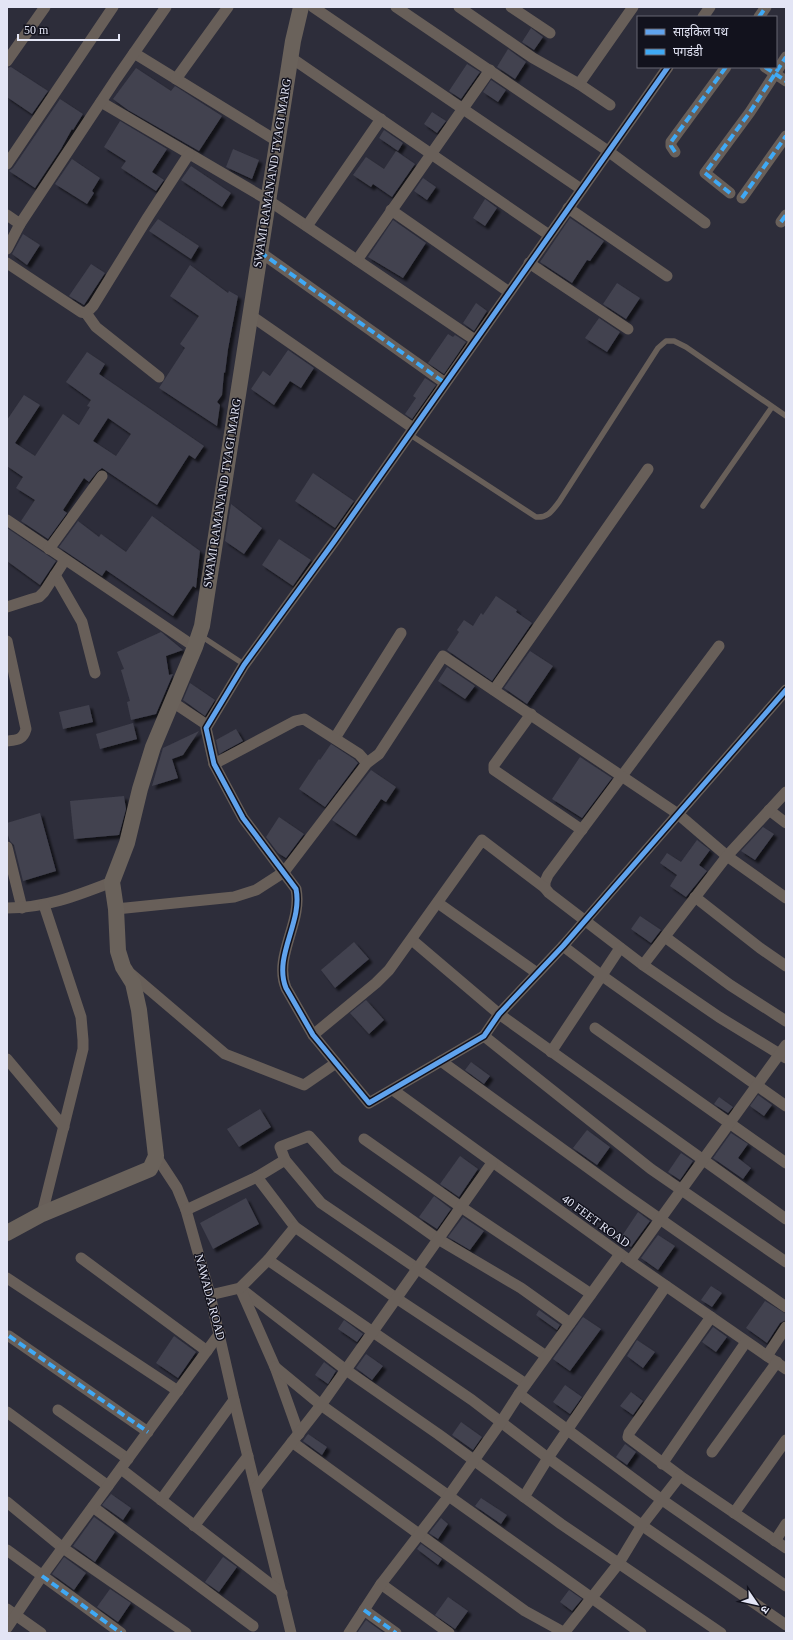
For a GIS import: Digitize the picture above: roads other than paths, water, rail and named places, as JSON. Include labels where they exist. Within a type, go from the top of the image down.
[{"type":"street","points":[[7,61],[45,7]]},
{"type":"street","points":[[7,164],[113,7]]},
{"type":"street","points":[[7,249],[20,224],[166,7]]},
{"type":"street","points":[[176,79],[228,7]]},
{"type":"street","name":"SWAMI RAMANAND TYAGI MARG","points":[[123,967],[118,951],[116,909],[112,882],[127,843],[152,747],[197,641],[290,57],[301,7]]},
{"type":"street","points":[[313,7],[581,189]]},
{"type":"street","points":[[396,7],[608,151],[705,223]]},
{"type":"street","points":[[459,7],[533,58],[579,84],[610,105]]},
{"type":"street","points":[[511,7],[550,33]]},
{"type":"street","points":[[579,84],[633,7]]},
{"type":"street","points":[[704,16],[710,7]]},
{"type":"street","points":[[760,16],[766,7]]},
{"type":"street","points":[[134,53],[277,141]]},
{"type":"street","points":[[290,57],[432,153],[549,235]]},
{"type":"street","points":[[730,194],[704,173],[750,112],[786,57]]},
{"type":"street","points":[[667,68],[333,543],[244,665],[207,725],[205,731],[214,764],[243,818],[296,890],[297,902],[282,968],[283,980],[313,1035],[369,1103],[484,1036],[499,1014],[563,946],[786,690]]},
{"type":"street","points":[[675,152],[671,146],[671,142],[725,68]]},
{"type":"street","points":[[766,68],[786,81]]},
{"type":"street","points":[[357,260],[490,70]]},
{"type":"street","points":[[101,102],[268,200],[476,340]]},
{"type":"street","points":[[306,226],[381,119]]},
{"type":"street","points":[[742,198],[786,136]]},
{"type":"street","points":[[86,313],[93,306],[189,154]]},
{"type":"street","points":[[568,208],[667,276]]},
{"type":"street","points":[[391,210],[509,292]]},
{"type":"street","points":[[7,215],[20,224]]},
{"type":"street","points":[[260,252],[445,383]]},
{"type":"street","points":[[7,263],[81,312],[86,313],[96,327],[159,377]]},
{"type":"street","points":[[529,263],[628,329]]},
{"type":"street","points":[[250,315],[411,431]]},
{"type":"street","points":[[494,690],[648,469]]},
{"type":"street","points":[[49,549],[102,476]]},
{"type":"street","points":[[7,520],[65,560],[197,641]]},
{"type":"street","points":[[7,607],[39,597],[65,560]]},
{"type":"street","points":[[55,575],[82,622],[95,673]]},
{"type":"street","points":[[335,738],[401,633]]},
{"type":"street","points":[[7,641],[26,729],[24,736],[20,739],[7,741]]},
{"type":"street","points":[[545,888],[545,882],[548,875],[719,646]]},
{"type":"street","points":[[116,909],[234,897],[256,890],[284,872],[367,763],[376,757],[383,749],[443,656],[678,814],[727,856],[786,898]]},
{"type":"street","points":[[171,701],[207,725]]},
{"type":"street","points":[[531,714],[494,765],[494,770],[582,830]]},
{"type":"street","points":[[214,764],[300,719],[309,721],[335,738],[359,754],[367,763]]},
{"type":"street","points":[[643,965],[727,856],[786,792]]},
{"type":"street","points":[[769,810],[786,823]]},
{"type":"street","points":[[313,1035],[376,983],[389,970],[412,940],[482,840],[643,965],[719,1017],[784,1053],[756,1086],[630,1262]]},
{"type":"street","points":[[7,847],[22,908]]},
{"type":"street","points":[[7,908],[22,908],[44,905],[82,894],[112,882]]},
{"type":"street","points":[[696,897],[760,948],[786,966]]},
{"type":"street","points":[[438,903],[537,973]]},
{"type":"street","points":[[42,1214],[83,1049],[82,1028],[78,1006],[44,905]]},
{"type":"street","points":[[665,937],[730,985],[786,1022]]},
{"type":"street","points":[[412,940],[499,1014],[786,1219]]},
{"type":"street","points":[[563,946],[601,975],[786,1106]]},
{"type":"street","points":[[552,1052],[620,948]]},
{"type":"street","points":[[123,967],[225,1054],[302,1085],[308,1084],[336,1063]]},
{"type":"street","name":"NAWADA ROAD","points":[[123,967],[133,983],[139,1010],[156,1156],[177,1188],[186,1210],[220,1333],[234,1400],[291,1633]]},
{"type":"street","points":[[595,1028],[786,1163]]},
{"type":"street","points":[[484,1036],[651,1169],[786,1262]]},
{"type":"street","points":[[7,1059],[64,1127]]},
{"type":"street","points":[[441,1061],[627,1196],[786,1307]]},
{"type":"street","name":"40 FEET ROAD","points":[[393,1090],[630,1262],[781,1366]]},
{"type":"street","points":[[546,1356],[321,1203],[285,1160],[280,1147],[309,1136],[338,1168],[438,1239],[521,1288],[570,1322]]},
{"type":"street","points":[[364,1139],[461,1207],[591,1294]]},
{"type":"street","points":[[7,1233],[42,1214],[150,1169],[156,1156]]},
{"type":"street","points":[[186,1210],[257,1177],[285,1160]]},
{"type":"street","points":[[256,1488],[321,1405],[371,1332],[492,1163]]},
{"type":"street","points":[[257,1177],[295,1226],[396,1298],[526,1384]]},
{"type":"street","points":[[210,1295],[240,1288],[268,1260],[295,1226]]},
{"type":"street","points":[[349,1633],[381,1584],[448,1496],[570,1322],[620,1254]]},
{"type":"street","points":[[81,1258],[207,1351]]},
{"type":"street","points":[[268,1260],[472,1400],[548,1458],[786,1625]]},
{"type":"street","points":[[7,1278],[178,1391]]},
{"type":"street","points":[[524,1497],[548,1458],[666,1286]]},
{"type":"street","points":[[240,1288],[275,1367],[296,1438],[419,1533],[525,1611],[564,1633],[619,1563],[642,1525],[680,1476]]},
{"type":"street","points":[[240,1288],[346,1370],[474,1460],[561,1524],[722,1633]]},
{"type":"street","points":[[711,1317],[628,1435],[630,1440],[662,1464],[786,1548]]},
{"type":"street","points":[[767,1356],[786,1327]]},
{"type":"street","points":[[7,1628],[12,1613],[63,1548],[220,1333]]},
{"type":"street","points":[[9,1336],[148,1432]]},
{"type":"street","points":[[662,1464],[746,1342]]},
{"type":"street","points":[[712,1452],[781,1366]]},
{"type":"street","points":[[275,1367],[321,1405],[641,1633]]},
{"type":"street","points":[[519,1394],[662,1500],[786,1586]]},
{"type":"street","points":[[161,1500],[234,1400]]},
{"type":"street","points":[[58,1410],[128,1459]]},
{"type":"street","points":[[7,1412],[108,1486]]},
{"type":"street","points":[[734,1513],[786,1440]]},
{"type":"street","points":[[194,1526],[248,1456]]},
{"type":"street","points":[[121,1469],[282,1593]]},
{"type":"street","points":[[7,1502],[63,1548],[186,1633]]},
{"type":"street","points":[[93,1507],[253,1626]]},
{"type":"street","points":[[775,1541],[786,1524]]},
{"type":"street","points":[[7,1550],[121,1633]]},
{"type":"street","points":[[381,1584],[449,1633]]},
{"type":"street","points":[[364,1610],[396,1633]]},
{"type":"street","points":[[12,1613],[41,1633]]},
{"type":"lane","points":[[411,431],[536,517],[542,518],[550,514],[559,502],[658,348],[666,341],[674,341],[686,347],[786,416]]},
{"type":"lane","points":[[703,506],[772,407]]},
{"type":"lane","points":[[197,641],[239,661]]}]
